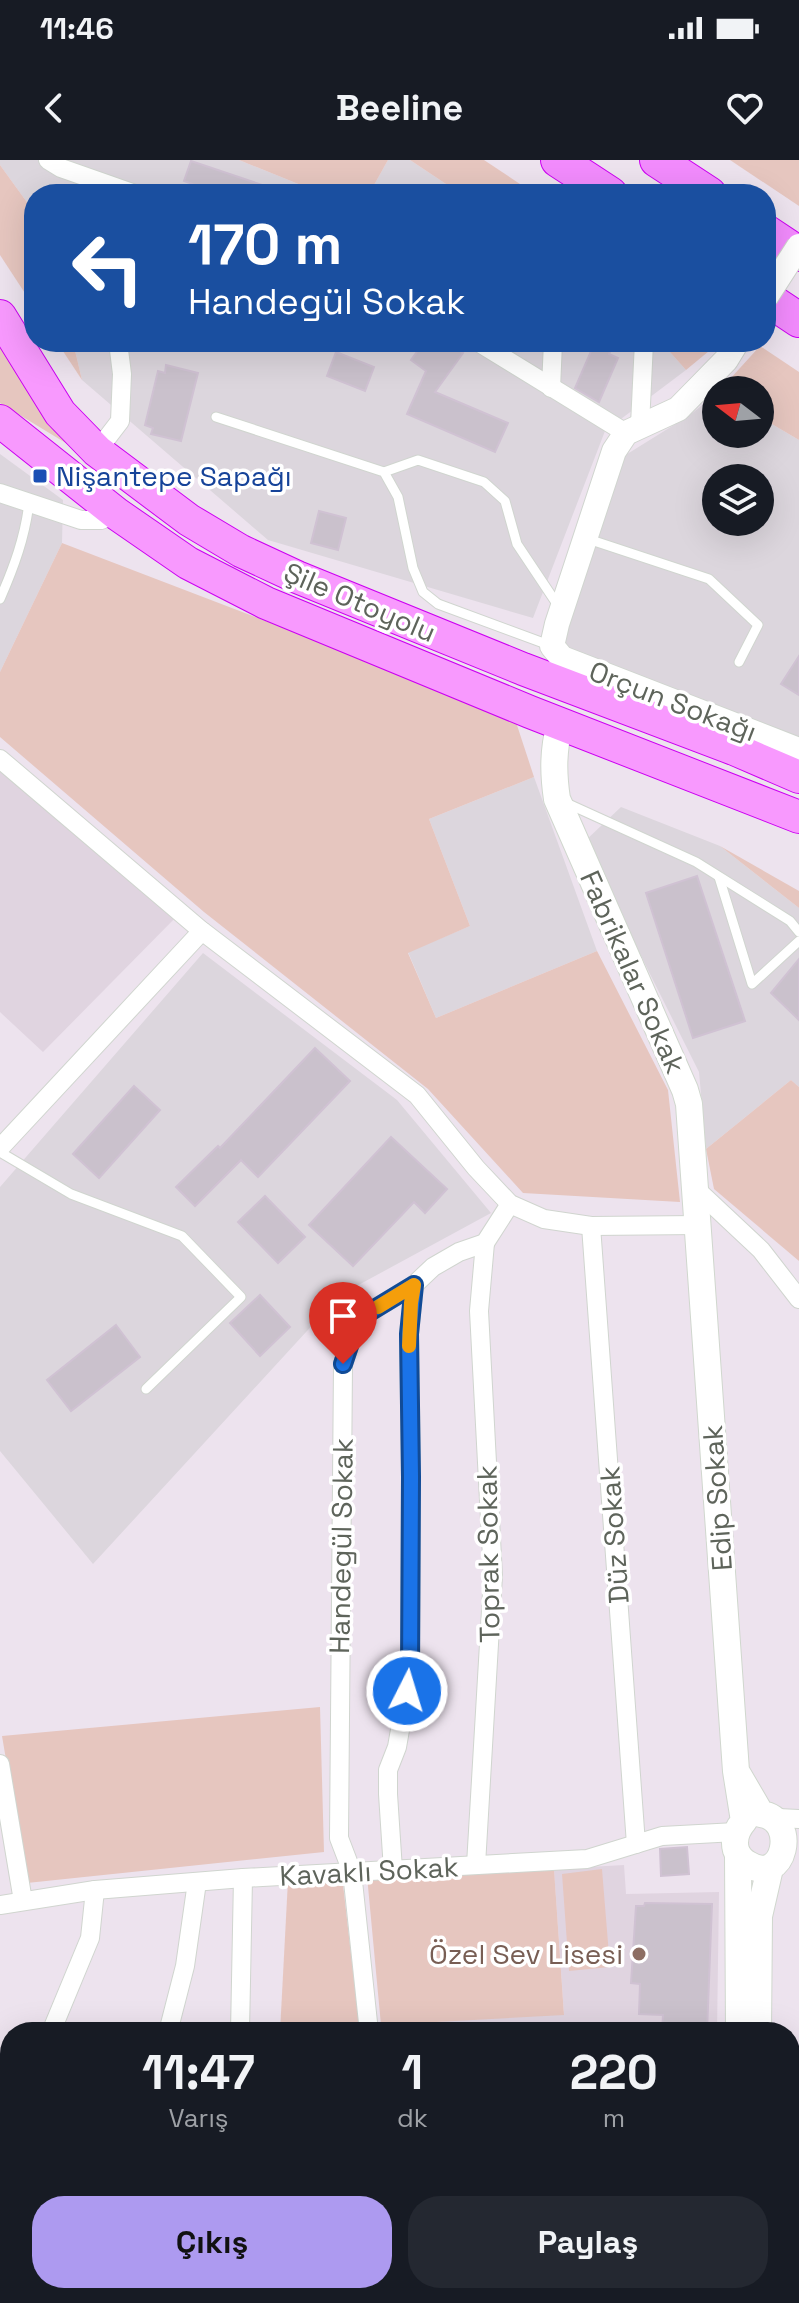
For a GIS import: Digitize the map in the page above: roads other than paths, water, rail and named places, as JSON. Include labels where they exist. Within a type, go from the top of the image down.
[{"type":"highway","points":[[558,160],[595,184]]},
{"type":"highway","points":[[657,160],[694,184]]},
{"type":"highway","points":[[776,239],[799,254]]},
{"type":"highway","points":[[776,305],[799,320]]},
{"type":"highway","name":"Şile Otoyolu","points":[[0,316],[60,413],[97,451],[189,520],[241,551],[523,669],[799,777]]},
{"type":"highway","name":"Şile Otoyolu","points":[[0,421],[117,514],[188,563],[266,603],[560,724],[799,817]]},
{"type":"main road","name":"Fabrikalar Sokak","points":[[560,724],[554,748],[553,776],[557,799],[685,1090],[692,1117],[699,1225]]},
{"type":"main road","name":"Edip Sokak","points":[[699,1225],[736,1771],[759,1826]]},
{"type":"main road","points":[[759,1826],[752,1867],[786,1852]]},
{"type":"main road","points":[[758,2022],[759,1916],[786,1852],[788,1832],[759,1826]]},
{"type":"main road","points":[[740,2022],[759,1826]]},
{"type":"street","points":[[48,160],[61,168],[107,184]]},
{"type":"street","points":[[776,282],[799,246]]},
{"type":"street","points":[[97,451],[120,421],[122,374],[119,352]]},
{"type":"street","points":[[494,352],[551,388],[633,429]]},
{"type":"street","points":[[551,388],[553,352]]},
{"type":"street","points":[[633,429],[643,352]]},
{"type":"street","points":[[552,646],[614,451],[633,429],[678,409],[731,352]]},
{"type":"street","points":[[0,493],[81,520],[101,520],[117,514]]},
{"type":"street","name":"Orçun Sokağı","points":[[552,646],[562,658],[799,750]]},
{"type":"street","points":[[0,759],[202,931],[417,1095],[476,1168],[510,1204],[544,1219],[591,1226],[699,1225]]},
{"type":"street","points":[[0,1150],[202,931]]},
{"type":"street","points":[[696,1189],[761,1250],[799,1299]]},
{"type":"street","points":[[485,1243],[510,1204]]},
{"type":"street","name":"Düz Sokak","points":[[591,1226],[636,1844]]},
{"type":"street","name":"Handegül Sokak","points":[[368,2022],[352,1872],[339,1838],[343,1364],[358,1319],[414,1285],[433,1267],[459,1252],[485,1243]]},
{"type":"street","name":"Toprak Sokak","points":[[476,1865],[493,1576],[479,1311],[485,1243]]},
{"type":"street","points":[[393,1870],[388,1770],[397,1747],[410,1673],[409,1334],[414,1285]]},
{"type":"street","points":[[0,1764],[23,1901]]},
{"type":"street","name":"Kavaklı Sokak","points":[[0,1905],[95,1890],[243,1878],[587,1859],[662,1836],[759,1826]]},
{"type":"street","points":[[240,2022],[243,1878]]},
{"type":"street","points":[[171,2022],[185,1966],[197,1882]]},
{"type":"street","points":[[55,2022],[90,1938],[95,1890]]},
{"type":"lane","points":[[216,417],[384,472],[418,460],[484,482],[505,501],[517,544],[561,610]]},
{"type":"lane","points":[[384,472],[398,497],[413,568],[423,592],[438,604],[552,646]]},
{"type":"lane","points":[[0,599],[25,531],[29,503]]},
{"type":"lane","points":[[585,538],[709,579],[758,625],[739,662]]},
{"type":"lane","points":[[557,799],[696,862],[790,921],[799,932]]},
{"type":"lane","points":[[719,877],[752,984],[799,941]]},
{"type":"lane","points":[[0,1150],[71,1194],[182,1236],[241,1297],[146,1389]]},
{"type":"place","name":"Nişantepe Sapağı","points":[[40,476]]},
{"type":"place","name":"Özel Sev Lisesi","points":[[639,1954]]}]
